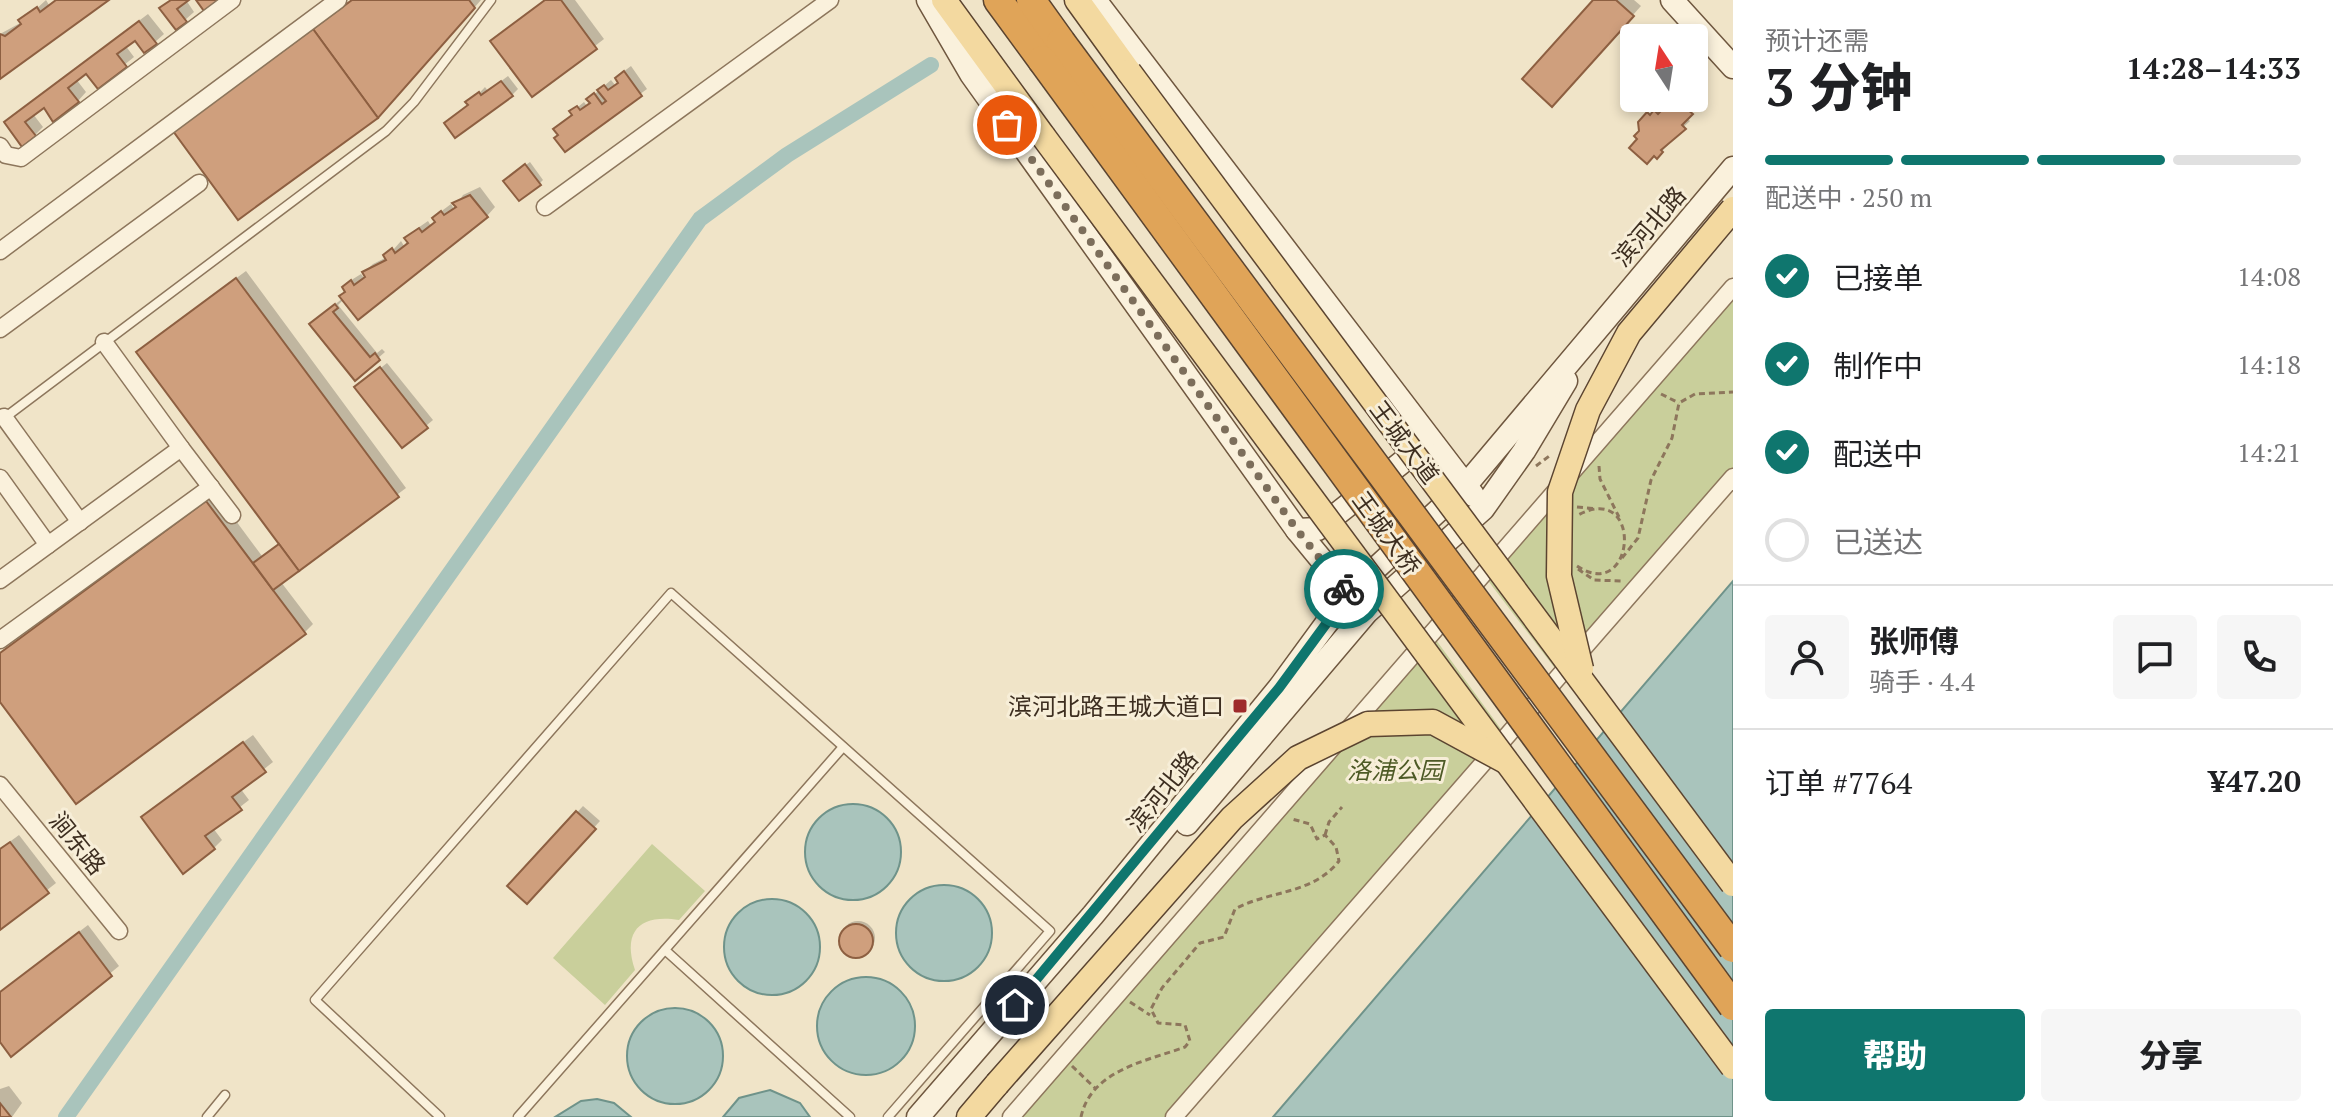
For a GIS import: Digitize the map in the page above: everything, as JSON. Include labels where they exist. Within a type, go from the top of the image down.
[{"type":"highway","points":[[998,0],[1051,51]]},
{"type":"highway","points":[[1032,0],[1051,51]]},
{"type":"highway","name":"王城大桥","points":[[1051,51],[1733,948]]},
{"type":"highway","name":"王城大桥","points":[[1051,51],[1733,1006]]},
{"type":"main road","points":[[928,0],[971,74],[1297,530],[1348,594],[1367,612]]},
{"type":"main road","points":[[944,0],[1733,1067]]},
{"type":"main road","name":"王城大道","points":[[1077,0],[1733,884]]},
{"type":"main road","points":[[1095,0],[1483,509]]},
{"type":"main road","points":[[1672,0],[1733,67]]},
{"type":"main road","points":[[1690,0],[1733,46]]},
{"type":"main road","name":"滨河北路","points":[[918,1117],[1103,903],[1279,688],[1348,594],[1466,485],[1733,168]]},
{"type":"main road","points":[[1583,679],[1559,576],[1560,492],[1588,410],[1629,333],[1733,209]]},
{"type":"main road","name":"滨河北路","points":[[938,1117],[1367,612],[1483,509],[1524,451],[1604,318]]},
{"type":"main road","points":[[1297,530],[1318,529],[1420,448],[1426,433]]},
{"type":"main road","points":[[969,1117],[1232,818],[1298,758],[1368,724],[1433,722],[1511,764]]},
{"type":"street","points":[[0,146],[6,155],[21,158],[232,0]]},
{"type":"street","points":[[0,251],[338,0]]},
{"type":"street","points":[[545,207],[830,0]]},
{"type":"street","points":[[0,329],[199,183]]},
{"type":"street","points":[[1011,1117],[1733,287]]},
{"type":"street","points":[[104,342],[232,515]]},
{"type":"street","points":[[2,419],[80,522]]},
{"type":"street","points":[[0,580],[181,448]]},
{"type":"street","points":[[1174,1117],[1733,477]]},
{"type":"street","points":[[0,478],[48,545]]},
{"type":"street","points":[[0,640],[211,487]]},
{"type":"street","name":"涧东路","points":[[0,785],[119,931]]},
{"type":"lane","points":[[2,419],[386,131],[414,102],[491,0]]},
{"type":"lane","points":[[440,1117],[315,1000],[671,593],[1050,931],[888,1117]]},
{"type":"lane","points":[[518,1117],[843,747]]},
{"type":"lane","points":[[665,950],[850,1117]]},
{"type":"lane","points":[[207,1117],[225,1095]]},
{"type":"path","points":[[1651,381],[1666,398],[1679,403]]},
{"type":"path","points":[[1644,578],[1594,580],[1573,563],[1596,572],[1613,567],[1622,558],[1638,538],[1651,480],[1672,438],[1679,403],[1695,394],[1733,392]]},
{"type":"path","points":[[1609,430],[1602,450],[1600,479],[1626,532],[1627,545],[1622,558]]},
{"type":"path","points":[[1575,517],[1587,511],[1600,510],[1619,520],[1626,532]]},
{"type":"path","points":[[1280,807],[1297,823],[1310,824],[1317,839],[1325,835],[1329,822],[1342,807]]},
{"type":"path","points":[[1152,1018],[1151,1009],[1162,988],[1200,943],[1224,937],[1235,909],[1307,887],[1332,870],[1339,861],[1336,847],[1325,835]]},
{"type":"path","points":[[1081,1117],[1095,1088],[1114,1074],[1185,1047],[1190,1041],[1185,1025],[1158,1023],[1139,1005],[1112,1000]]},
{"type":"path","points":[[1060,1061],[1081,1071],[1095,1088]]},
{"type":"green space","points":[[1733,287],[1733,477],[1560,675],[1483,574]]},
{"type":"green space","name":"洛浦公园","points":[[1431,633],[1506,736],[1174,1117],[1011,1117]]},
{"type":"green space","points":[[652,844],[705,891],[679,920],[654,920],[638,928],[631,945],[635,970],[605,1005],[553,958]]},
{"type":"water","points":[[1733,581],[1733,1117],[1273,1117]]},
{"type":"water","points":[[853,804],[871,808],[887,818],[897,834],[901,852],[897,870],[887,886],[871,896],[853,900],[835,896],[819,886],[809,870],[805,852],[809,834],[819,818],[835,808]]},
{"type":"water","points":[[944,885],[962,889],[978,899],[988,915],[992,933],[988,951],[978,967],[962,977],[944,981],[926,977],[910,967],[900,951],[896,933],[900,915],[910,899],[926,889]]},
{"type":"water","points":[[763,899],[781,899],[799,907],[812,920],[820,938],[817,966],[799,987],[781,995],[763,995],[745,987],[732,974],[724,956],[724,938],[732,920],[745,907]]},
{"type":"water","points":[[866,977],[885,981],[900,992],[911,1007],[915,1026],[911,1045],[900,1060],[885,1071],[866,1075],[847,1071],[832,1060],[821,1045],[817,1026],[821,1007],[832,992],[847,981]]},
{"type":"water","points":[[666,1008],[684,1008],[702,1016],[715,1029],[723,1047],[720,1075],[702,1096],[684,1104],[666,1104],[648,1096],[635,1083],[627,1065],[627,1047],[635,1029],[648,1016]]},
{"type":"water","points":[[770,1090],[800,1103],[810,1117],[723,1117],[739,1098]]},
{"type":"water","points":[[597,1099],[614,1103],[631,1117],[555,1117],[581,1101]]},
{"type":"building","points":[[56,0],[109,0],[0,79],[0,34],[5,36],[21,24],[18,20],[37,7],[40,12]]},
{"type":"building","points":[[171,0],[189,0],[177,9],[187,22],[176,30],[159,8]]},
{"type":"building","points":[[196,0],[219,0],[204,11]]},
{"type":"building","points":[[352,0],[469,0],[475,8],[378,118],[313,29]]},
{"type":"building","points":[[545,0],[561,0],[597,49],[532,97],[490,41]]},
{"type":"building","points":[[1593,0],[1616,0],[1634,16],[1627,24],[1620,24],[1620,32],[1552,107],[1522,79]]},
{"type":"building","points":[[139,21],[157,44],[144,53],[135,41],[117,54],[127,67],[98,89],[86,74],[68,88],[79,102],[53,122],[44,108],[25,122],[36,136],[22,147],[4,122]]},
{"type":"building","points":[[313,29],[378,118],[238,220],[173,131]]},
{"type":"building","points":[[624,71],[642,96],[565,152],[554,138],[558,135],[553,129],[572,115],[569,111],[577,106],[580,110],[590,103],[586,99],[594,93],[602,104],[606,101],[597,90],[604,85],[608,90],[618,83],[615,78]]},
{"type":"building","points":[[501,81],[513,96],[455,138],[444,123],[468,105],[465,102]]},
{"type":"building","points":[[1647,112],[1650,115],[1652,112],[1693,114],[1682,125],[1686,129],[1661,150],[1663,152],[1657,159],[1654,156],[1647,164],[1629,148],[1637,139],[1634,136],[1639,131],[1638,122]]},
{"type":"building","points":[[525,164],[541,185],[519,201],[503,181]]},
{"type":"building","points":[[470,195],[488,217],[358,320],[339,296],[345,292],[342,287],[351,280],[354,285],[365,277],[362,272],[386,260],[383,255],[392,248],[395,253],[408,243],[404,238],[419,228],[422,232],[435,222],[432,218],[441,211],[444,215],[456,207],[452,203]]},
{"type":"building","points":[[236,278],[399,497],[299,571],[136,352]]},
{"type":"building","points":[[335,304],[338,308],[333,312],[370,357],[375,353],[380,360],[355,381],[309,324]]},
{"type":"building","points":[[380,367],[428,428],[402,448],[354,387]]},
{"type":"building","points":[[206,501],[306,634],[76,804],[0,702],[0,653]]},
{"type":"building","points":[[279,544],[299,571],[273,590],[253,563]]},
{"type":"building","points":[[243,742],[266,772],[232,797],[242,810],[205,836],[215,849],[183,874],[141,817]]},
{"type":"building","points":[[576,811],[596,829],[527,904],[507,886]]},
{"type":"building","points":[[10,842],[49,893],[0,930],[0,849]]},
{"type":"building","points":[[856,924],[868,929],[873,941],[868,953],[856,958],[844,953],[839,941],[844,929]]},
{"type":"building","points":[[79,932],[112,976],[11,1057],[0,1042],[0,992]]},
{"type":"building","points":[[0,1103],[11,1117],[0,1117]]},
{"type":"waterway","points":[[66,1117],[700,219],[787,155],[931,65]]},
{"type":"way so far","points":[[1007,125],[1297,530],[1344,589]]},
{"type":"place","name":"滨河北路王城大道口","points":[[1240,706]]},
{"type":"route","points":[[1015,1005],[1279,688],[1348,594],[1344,589]]}]
